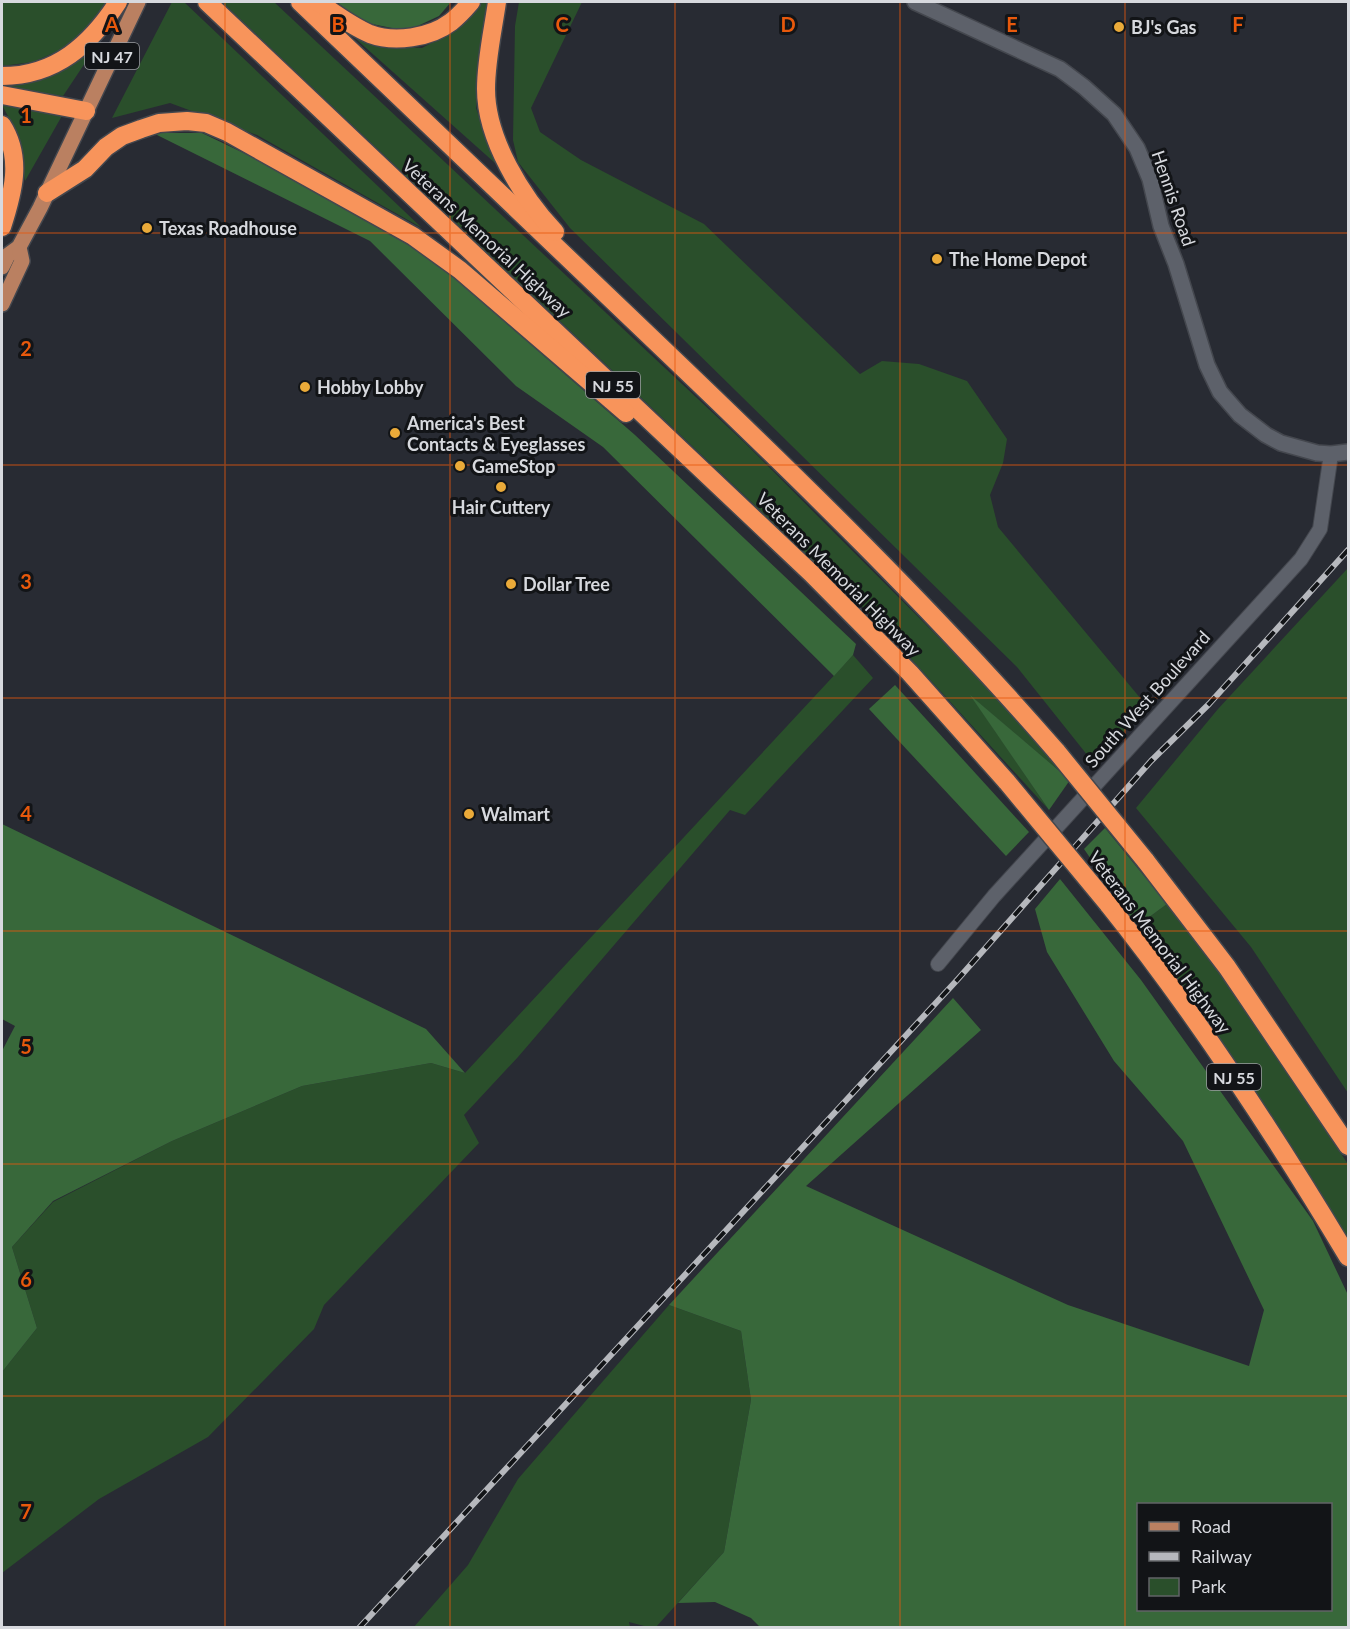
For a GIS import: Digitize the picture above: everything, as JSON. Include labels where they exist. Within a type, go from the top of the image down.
[{"type":"highway","points":[[2,76],[47,68],[65,58],[79,49],[102,26],[118,2]]},
{"type":"highway","name":"Veterans Memorial Highway","points":[[207,2],[774,538],[902,666],[1007,782],[1108,904],[1216,1050],[1295,1169],[1348,1257]]},
{"type":"highway","name":"Veterans Memorial Highway","points":[[300,2],[717,400],[959,642],[1057,752],[1145,860],[1227,967],[1348,1146]]},
{"type":"highway","points":[[318,2],[357,28],[372,34],[395,38],[426,34],[441,28],[451,22],[471,2]]},
{"type":"highway","points":[[497,2],[486,91],[491,123],[503,157],[520,187],[550,227],[717,400]]},
{"type":"highway","points":[[2,95],[86,111]]},
{"type":"highway","points":[[47,193],[85,169],[106,147],[122,136],[141,129],[159,123],[187,121],[206,123],[227,132],[390,222],[438,254],[774,538]]},
{"type":"highway","points":[[2,125],[13,149],[15,172],[13,192],[2,227]]},
{"type":"main road","name":"NJ 47","points":[[2,267],[8,255],[19,247],[47,193],[138,2]]},
{"type":"main road","name":"NJ 47","points":[[2,304],[22,261],[19,247]]},
{"type":"street","name":"Hennis Road","points":[[915,2],[1060,69],[1114,114],[1137,148],[1150,179],[1161,226],[1176,264],[1207,365],[1220,392],[1240,415],[1266,435],[1299,449],[1331,454]]},
{"type":"street","points":[[1331,454],[1348,452]]},
{"type":"street","name":"South West Boulevard","points":[[938,964],[994,896],[1301,559],[1320,529],[1331,454]]},
{"type":"green space","points":[[2,2],[106,2],[83,40],[33,62],[2,66]]},
{"type":"green space","points":[[172,2],[184,2],[422,228],[257,135],[170,103],[112,118]]},
{"type":"green space","points":[[222,2],[274,2],[745,443],[1001,700],[1070,780],[972,697],[1049,810],[870,614]]},
{"type":"green space","points":[[337,2],[451,2],[439,16],[407,31],[362,22]]},
{"type":"green space","points":[[480,2],[491,2],[476,108],[495,163],[356,39],[390,46],[422,48],[461,27]]},
{"type":"green space","points":[[519,2],[582,2],[531,108],[540,132],[581,160],[704,224],[860,374],[882,361],[919,364],[967,381],[1007,439],[1003,463],[990,495],[998,527],[1146,705],[1096,766],[1017,667],[570,228],[518,162],[513,140],[515,26]]},
{"type":"green space","points":[[95,48],[63,96],[4,88],[48,77]]},
{"type":"green space","points":[[2,105],[63,114],[25,181],[17,133]]},
{"type":"green space","points":[[153,133],[202,133],[275,168],[419,251],[483,298],[507,324],[635,435],[856,644],[853,655],[834,676],[603,447],[516,386],[370,241]]},
{"type":"green space","points":[[1348,568],[1348,1093],[1251,947],[1136,808],[1218,709]]},
{"type":"green space","points":[[853,655],[873,678],[745,815],[730,810],[518,1057],[464,1115],[479,1143],[324,1305],[314,1329],[208,1437],[99,1499],[2,1573],[2,1372],[37,1328],[12,1247],[53,1202],[172,1141],[302,1086],[431,1063],[465,1073]]},
{"type":"green space","points":[[895,685],[1029,832],[1006,856],[869,709]]},
{"type":"green space","points":[[970,695],[1070,780],[1049,810]]},
{"type":"green space","points":[[2,824],[426,1029],[465,1073],[431,1063],[302,1086],[172,1141],[53,1201],[12,1247],[37,1328],[2,1372],[2,1051],[15,1026],[2,1019]]},
{"type":"green space","points":[[1105,828],[1167,904],[1137,926],[1084,849]]},
{"type":"green space","points":[[1060,879],[1141,980],[1313,1221],[1348,1295],[1348,1627],[761,1628],[751,1618],[715,1602],[678,1603],[724,1552],[751,1400],[741,1331],[669,1305],[953,998],[981,1030],[806,1186],[1068,1305],[1249,1366],[1264,1310],[1183,1141],[1114,1061],[1047,952],[1035,909]]},
{"type":"green space","points":[[1167,904],[1180,915],[1348,1164],[1348,1242],[1329,1208],[1137,926]]},
{"type":"green space","points":[[669,1305],[741,1331],[751,1400],[724,1552],[656,1627],[629,1622],[630,1627],[413,1628],[468,1565],[518,1479]]},
{"type":"railway","points":[[359,1628],[958,979],[1151,761],[1209,704],[1348,550]]},
{"type":"place","name":"BJ's Gas","points":[[1119,27]]},
{"type":"place","name":"Texas Roadhouse","points":[[147,228]]},
{"type":"place","name":"The Home Depot","points":[[937,259]]},
{"type":"place","name":"Hobby Lobby","points":[[305,387]]},
{"type":"place","name":"America's Best Contacts & Eyeglasses","points":[[395,433]]},
{"type":"place","name":"GameStop","points":[[460,466]]},
{"type":"place","name":"Hair Cuttery","points":[[501,487]]},
{"type":"place","name":"Dollar Tree","points":[[511,584]]},
{"type":"place","name":"Walmart","points":[[469,814]]}]
